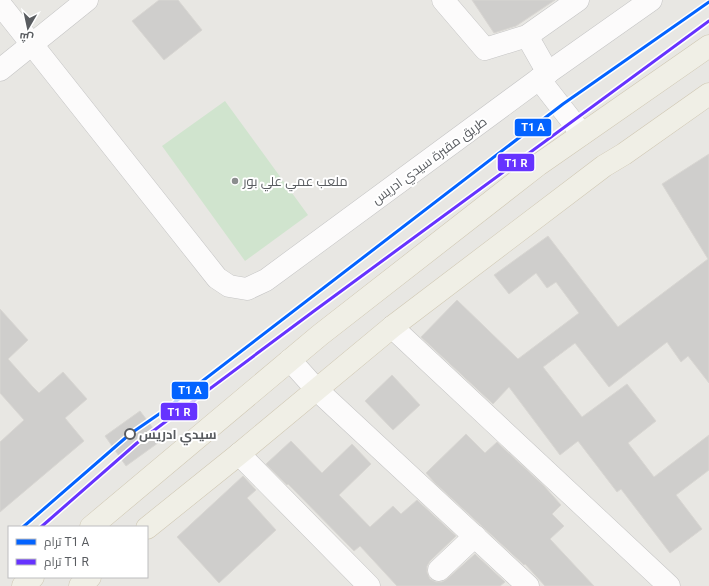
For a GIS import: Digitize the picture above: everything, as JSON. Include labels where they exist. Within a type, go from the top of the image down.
[{"type":"main road","points":[[92,526],[320,335],[532,170],[709,46]]},
{"type":"main road","points":[[148,527],[392,327],[604,166],[624,154],[709,94]]},
{"type":"main road","points":[[23,586],[32,578]]},
{"type":"main road","points":[[80,586],[89,578]]},
{"type":"street","points":[[0,70],[87,0]]},
{"type":"street","points":[[443,0],[485,49],[527,36],[578,0]]},
{"type":"street","name":"طريق مقبرة سيدي ادريس","points":[[0,4],[217,278],[229,286],[247,289],[266,280],[543,76],[651,0]]},
{"type":"street","points":[[527,36],[543,76],[582,134]]},
{"type":"street","points":[[392,327],[669,586]]},
{"type":"street","points":[[290,360],[316,389],[528,586]]},
{"type":"street","points":[[239,454],[369,586]]},
{"type":"street","points":[[439,570],[475,536]]},
{"type":"green space","name":"ملعب عمي علي بور","points":[[225,101],[308,215],[245,261],[162,146]]},
{"type":"building","points":[[159,0],[178,0],[202,30],[164,60],[132,21]]},
{"type":"building","points":[[472,0],[555,0],[516,26],[494,33]]},
{"type":"building","points":[[709,154],[709,383],[688,356],[681,362],[667,342],[609,387],[575,343],[543,367],[582,417],[627,384],[656,421],[628,443],[654,477],[709,435],[709,470],[676,495],[702,529],[670,553],[621,489],[617,492],[578,441],[560,455],[509,387],[493,404],[421,337],[457,300],[518,359],[579,313],[556,282],[547,288],[536,273],[509,294],[494,275],[548,236],[618,327],[708,259],[662,184]]},
{"type":"building","points":[[0,309],[28,340],[8,359],[32,386],[39,393],[63,372],[87,399],[65,418],[84,441],[0,512],[0,442],[24,420],[0,393]]},
{"type":"building","points":[[392,375],[420,405],[393,430],[365,401]]},
{"type":"building","points":[[140,411],[162,440],[126,466],[105,436]]},
{"type":"building","points":[[466,434],[485,453],[497,442],[544,486],[561,505],[552,514],[564,526],[550,539],[594,586],[545,586],[525,564],[524,565],[426,473]]},
{"type":"building","points":[[291,441],[322,473],[352,444],[371,464],[339,495],[370,527],[393,506],[401,514],[417,500],[456,536],[430,561],[427,566],[427,572],[430,579],[436,582],[442,582],[475,554],[505,582],[500,586],[397,586],[360,546],[354,551],[288,484],[287,485],[266,464]]},
{"type":"building","points":[[243,476],[256,490],[247,498],[276,530],[219,583],[177,537]]},
{"type":"transit line","points":[[24,526],[130,434],[162,412],[563,104],[709,2]]},
{"type":"transit line","points":[[42,526],[137,443],[709,21]]},
{"type":"place","name":"ملعب عمي علي بور","points":[[235,181]]},
{"type":"place","name":"سيدي ادريس","points":[[130,434]]}]
